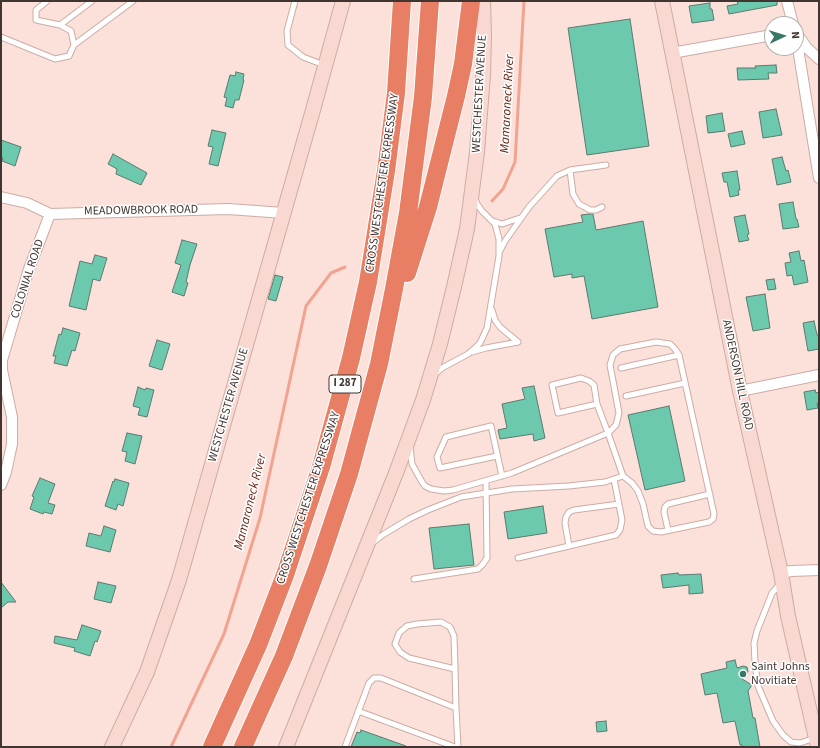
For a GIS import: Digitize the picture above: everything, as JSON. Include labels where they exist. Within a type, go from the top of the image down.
[{"type":"highway","name":"CROSS WESTCHESTER EXPRESSWAY","points":[[212,747],[258,645],[288,568],[319,474],[351,358],[368,282],[384,186],[396,93],[402,1]]},
{"type":"highway","name":"I 287","points":[[243,747],[268,694],[307,597],[337,513],[379,364],[408,213],[423,98],[430,1]]},
{"type":"highway","points":[[379,364],[428,207],[466,50],[471,1]]},
{"type":"highway","points":[[250,747],[268,694]]},
{"type":"main road","points":[[327,60],[338,1]]},
{"type":"main road","points":[[327,60],[343,1]]},
{"type":"main road","name":"WESTCHESTER AVENUE","points":[[429,380],[454,287],[473,187],[480,131],[484,36],[483,1]]},
{"type":"main road","points":[[484,36],[487,1]]},
{"type":"main road","name":"ANDERSON HILL ROAD","points":[[662,1],[740,392],[781,577],[788,616],[817,742]]},
{"type":"main road","name":"WESTCHESTER AVENUE","points":[[112,747],[147,672],[179,580],[327,60]]},
{"type":"main road","points":[[286,747],[368,546],[410,437],[429,380]]},
{"type":"street","points":[[788,1],[791,16]]},
{"type":"street","points":[[672,53],[764,36]]},
{"type":"street","points":[[804,44],[819,59]]},
{"type":"street","points":[[799,56],[819,178]]},
{"type":"street","name":"MEADOWBROOK ROAD","points":[[1,196],[27,203],[50,214],[228,209],[284,213]]},
{"type":"street","name":"COLONIAL ROAD","points":[[1,485],[6,472],[12,444],[12,417],[2,370],[2,360],[29,269],[50,214]]},
{"type":"street","points":[[740,392],[819,375]]},
{"type":"street","points":[[781,577],[791,571],[819,570]]},
{"type":"lane","points":[[1,37],[55,59],[69,56],[74,45],[72,31],[60,25],[36,20],[36,10],[47,1]]},
{"type":"lane","points":[[60,25],[92,1]]},
{"type":"lane","points":[[74,45],[87,37],[133,1]]},
{"type":"lane","points":[[295,1],[287,31],[288,45],[303,57],[327,60]]},
{"type":"lane","points":[[468,354],[484,336],[487,328],[502,246],[529,207],[557,176],[570,170],[606,165]]},
{"type":"lane","points":[[570,170],[574,194],[579,204],[590,210],[602,208]]},
{"type":"lane","points":[[473,187],[477,204],[493,221],[497,230],[499,239],[499,256]]},
{"type":"lane","points":[[493,221],[502,224],[521,218]]},
{"type":"lane","points":[[429,380],[442,368],[468,354],[486,348],[518,342],[500,327],[493,315],[491,305]]},
{"type":"lane","points":[[410,437],[412,464],[425,486],[432,489],[444,491],[453,490],[502,476],[572,449],[608,432],[616,426],[619,413],[610,366],[613,355],[620,349],[656,342],[670,344],[679,355],[710,494],[714,514],[713,519],[709,522],[668,530],[653,531],[648,526],[643,504],[638,491],[632,483],[623,476],[608,432],[597,404],[594,385],[581,378],[552,385],[558,413],[597,404]]},
{"type":"lane","points":[[621,368],[679,355]]},
{"type":"lane","points":[[626,396],[685,383]]},
{"type":"lane","points":[[497,456],[440,468],[437,457],[446,437],[492,426],[502,476]]},
{"type":"lane","points":[[368,546],[384,534],[428,510],[461,498],[512,489],[569,486],[605,482],[623,476]]},
{"type":"lane","points":[[518,558],[616,535],[620,530],[622,520],[614,479]]},
{"type":"lane","points":[[414,579],[478,569],[484,564],[487,558],[486,481]]},
{"type":"lane","points":[[668,530],[664,512],[665,507],[668,504],[710,494]]},
{"type":"lane","points":[[569,546],[566,517],[569,512],[619,504]]},
{"type":"lane","points":[[781,577],[772,593],[754,643],[758,686],[773,721],[783,735],[791,742],[817,742]]},
{"type":"lane","points":[[358,710],[441,745],[456,747],[456,708],[455,669],[454,636],[450,627],[441,622],[417,624],[407,626],[399,633],[395,644],[400,652],[409,658],[455,669]]},
{"type":"lane","points":[[345,747],[369,683],[374,678],[381,678],[456,708]]},
{"type":"building","points":[[737,1],[777,1],[777,5],[729,14],[727,6],[738,4]]},
{"type":"building","points":[[710,3],[710,9],[712,9],[714,20],[692,23],[689,6]]},
{"type":"building","points":[[630,19],[649,146],[587,155],[568,28]]},
{"type":"building","points":[[776,65],[777,73],[768,73],[769,79],[738,80],[737,68],[756,68],[755,66]]},
{"type":"building","points":[[236,72],[244,74],[244,80],[239,100],[235,100],[233,108],[225,106],[227,98],[224,97],[230,75],[235,76]]},
{"type":"building","points":[[776,109],[782,135],[763,138],[759,112]]},
{"type":"building","points":[[722,113],[725,131],[708,133],[706,116]]},
{"type":"building","points":[[212,130],[226,133],[218,166],[209,164],[213,147],[208,146]]},
{"type":"building","points":[[742,131],[745,144],[731,147],[728,134]]},
{"type":"building","points":[[1,140],[21,147],[15,166],[2,161]]},
{"type":"building","points":[[113,154],[147,173],[141,185],[116,174],[117,169],[108,164]]},
{"type":"building","points":[[782,157],[786,171],[788,170],[791,182],[777,185],[772,159]]},
{"type":"building","points":[[737,171],[740,190],[738,190],[739,195],[730,197],[727,182],[724,182],[722,173]]},
{"type":"building","points":[[793,202],[799,227],[783,229],[779,204]]},
{"type":"building","points":[[593,214],[596,230],[643,221],[658,307],[592,319],[584,276],[572,278],[572,274],[554,277],[545,229],[583,222],[581,215]]},
{"type":"building","points":[[745,215],[749,240],[739,242],[734,217]]},
{"type":"building","points":[[182,240],[197,244],[190,265],[186,282],[188,283],[184,296],[172,292],[181,265],[175,263]]},
{"type":"building","points":[[799,251],[801,261],[804,260],[808,282],[794,285],[792,275],[787,276],[785,263],[791,262],[789,253]]},
{"type":"building","points":[[95,255],[107,258],[100,281],[93,279],[86,310],[69,306],[80,261],[92,264]]},
{"type":"building","points":[[275,275],[283,277],[276,301],[268,299]]},
{"type":"building","points":[[774,279],[776,289],[768,290],[766,280]]},
{"type":"building","points":[[765,294],[770,328],[753,331],[746,297]]},
{"type":"building","points":[[814,321],[817,335],[819,335],[819,349],[808,351],[803,323]]},
{"type":"building","points":[[63,328],[80,333],[75,351],[72,350],[67,366],[54,363],[56,356],[53,356],[59,334],[61,335]]},
{"type":"building","points":[[157,340],[170,344],[162,370],[149,366]]},
{"type":"building","points":[[534,386],[545,438],[534,441],[533,434],[500,439],[498,430],[507,428],[502,404],[525,399],[522,388]]},
{"type":"building","points":[[138,387],[145,390],[146,388],[154,390],[147,417],[138,415],[140,408],[133,406]]},
{"type":"building","points":[[815,390],[816,393],[819,392],[819,403],[817,403],[818,408],[807,410],[804,392]]},
{"type":"building","points":[[669,406],[685,481],[645,490],[628,415]]},
{"type":"building","points":[[127,433],[142,436],[135,464],[125,461],[127,452],[122,451]]},
{"type":"building","points":[[40,478],[55,484],[48,503],[55,505],[52,514],[44,512],[43,514],[30,509],[34,497],[32,496]]},
{"type":"building","points":[[115,479],[129,483],[123,506],[118,504],[116,510],[105,506]]},
{"type":"building","points":[[543,506],[547,533],[508,539],[504,512]]},
{"type":"building","points":[[469,524],[474,565],[434,569],[429,528]]},
{"type":"building","points":[[104,526],[116,530],[110,552],[86,546],[89,533],[101,536]]},
{"type":"building","points":[[678,573],[679,575],[701,574],[703,593],[689,594],[689,585],[663,588],[661,575]]},
{"type":"building","points":[[1,582],[16,602],[8,602],[1,608]]},
{"type":"building","points":[[98,582],[116,586],[111,603],[94,599]]},
{"type":"building","points":[[82,625],[101,631],[97,642],[95,641],[90,656],[74,651],[75,648],[54,643],[55,636],[77,640]]},
{"type":"building","points":[[735,660],[737,668],[743,666],[747,667],[748,672],[742,679],[752,685],[748,691],[760,747],[742,747],[742,745],[740,745],[735,721],[723,723],[717,693],[705,695],[701,674],[727,668],[726,662]]},
{"type":"building","points":[[606,721],[607,731],[597,732],[596,722]]},
{"type":"building","points":[[361,730],[406,746],[351,747],[357,732],[360,733]]},
{"type":"waterway","name":"Mamaroneck River","points":[[492,201],[503,189],[515,162],[524,1]]},
{"type":"waterway","name":"Mamaroneck River","points":[[171,747],[224,634],[260,518],[306,306],[331,273],[345,267]]},
{"type":"place","name":"Saint Johns Novitiate","points":[[743,674]]}]
